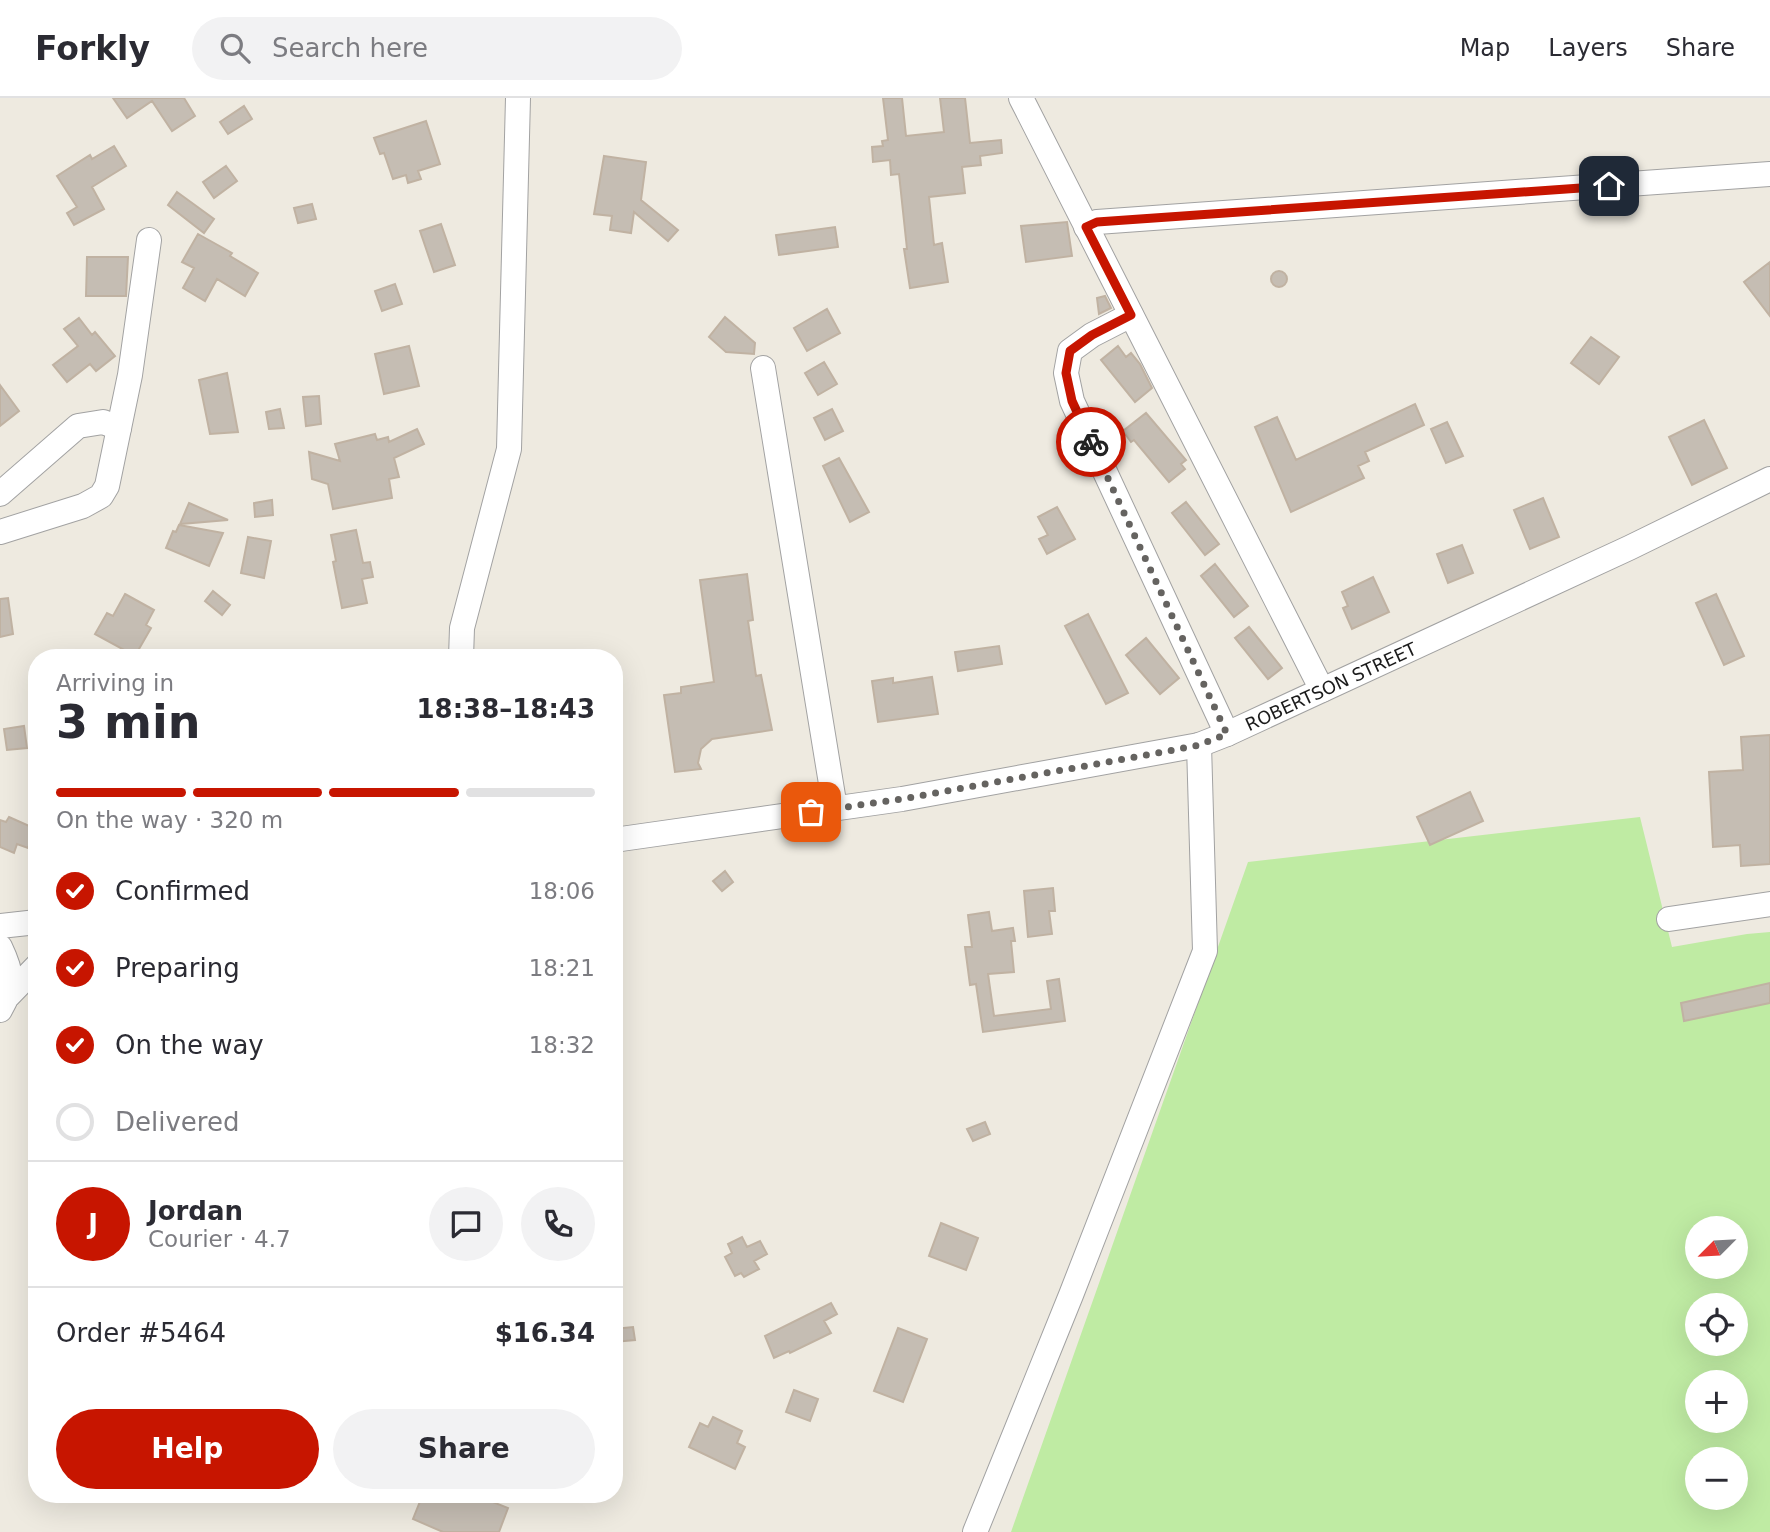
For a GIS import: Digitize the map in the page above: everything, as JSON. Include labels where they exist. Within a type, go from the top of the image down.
[{"type":"street","points":[[461,649],[462,628],[509,449],[518,98]]},
{"type":"street","points":[[1021,98],[1322,690]]},
{"type":"street","points":[[1086,227],[1097,222],[1770,174]]},
{"type":"street","points":[[0,532],[83,506],[101,496],[107,486],[131,375],[149,240]]},
{"type":"street","points":[[1131,315],[1092,335],[1070,351],[1066,373],[1072,401],[1227,734]]},
{"type":"street","points":[[763,368],[835,808]]},
{"type":"street","points":[[0,494],[78,426],[103,422],[119,428]]},
{"type":"street","name":"ROBERTSON STREET","points":[[623,839],[902,799],[1199,745],[1629,548],[1770,479]]},
{"type":"street","points":[[975,1532],[1076,1283],[1205,951],[1199,745]]},
{"type":"street","points":[[1669,919],[1770,904]]},
{"type":"street","points":[[0,926],[28,923]]},
{"type":"street","points":[[0,947],[11,973],[4,1002]]},
{"type":"street","points":[[4,1002],[28,976]]},
{"type":"green space","points":[[1640,817],[1672,947],[1770,932],[1770,1532],[1011,1532],[1248,862]]},
{"type":"building","points":[[113,98],[184,98],[195,116],[172,131],[152,101],[127,118]]},
{"type":"building","points":[[883,98],[902,98],[906,136],[944,132],[940,98],[965,98],[970,143],[1001,140],[1002,153],[980,156],[981,165],[962,167],[965,193],[929,197],[934,245],[942,243],[948,282],[910,288],[904,249],[907,249],[899,174],[891,175],[890,160],[873,162],[872,147],[883,146],[882,141],[888,140]]},
{"type":"building","points":[[244,106],[252,119],[228,134],[220,122]]},
{"type":"building","points":[[426,121],[440,164],[418,171],[421,179],[408,183],[406,175],[393,179],[384,153],[380,154],[374,138]]},
{"type":"building","points":[[114,146],[126,166],[92,187],[104,209],[74,225],[67,213],[77,207],[57,176],[90,155],[92,159]]},
{"type":"building","points":[[604,156],[646,162],[641,200],[678,230],[668,241],[634,212],[631,233],[610,230],[612,216],[594,214]]},
{"type":"building","points":[[226,166],[237,181],[214,198],[203,182]]},
{"type":"building","points":[[177,192],[214,219],[204,233],[168,205]]},
{"type":"building","points":[[312,204],[316,219],[298,223],[294,208]]},
{"type":"building","points":[[1067,222],[1072,256],[1026,262],[1021,226]]},
{"type":"building","points":[[441,224],[455,265],[434,272],[420,231]]},
{"type":"building","points":[[835,227],[838,247],[779,255],[776,235]]},
{"type":"building","points":[[198,234],[232,253],[230,256],[258,273],[245,296],[217,279],[205,301],[183,288],[194,268],[182,262]]},
{"type":"building","points":[[87,257],[128,257],[126,296],[86,296]]},
{"type":"building","points":[[1770,262],[1770,316],[1744,282]]},
{"type":"building","points":[[1276,271],[1282,271],[1287,279],[1285,285],[1276,287],[1271,282],[1271,276]]},
{"type":"building","points":[[395,284],[402,304],[382,311],[375,291]]},
{"type":"building","points":[[1105,296],[1111,308],[1099,314],[1097,298]]},
{"type":"building","points":[[827,309],[840,333],[807,351],[794,328]]},
{"type":"building","points":[[725,317],[755,343],[754,354],[726,352],[709,337]]},
{"type":"building","points":[[79,318],[92,335],[95,332],[115,356],[96,371],[90,364],[67,382],[53,365],[78,346],[64,329]]},
{"type":"building","points":[[1591,337],[1619,357],[1599,384],[1571,363]]},
{"type":"building","points":[[409,346],[419,386],[384,394],[375,354]]},
{"type":"building","points":[[1118,346],[1126,357],[1131,353],[1140,364],[1152,388],[1135,402],[1101,360]]},
{"type":"building","points":[[824,362],[837,384],[818,395],[805,373]]},
{"type":"building","points":[[227,373],[238,432],[210,434],[199,380]]},
{"type":"building","points":[[0,385],[19,411],[0,426]]},
{"type":"building","points":[[319,396],[321,424],[306,426],[303,397]]},
{"type":"building","points":[[1415,404],[1424,425],[1365,452],[1369,461],[1358,466],[1364,478],[1291,512],[1255,427],[1277,417],[1296,460]]},
{"type":"building","points":[[280,409],[284,428],[269,429],[266,412]]},
{"type":"building","points":[[832,409],[843,431],[825,440],[814,418]]},
{"type":"building","points":[[1146,413],[1186,460],[1181,464],[1185,469],[1169,482],[1134,440],[1131,442],[1123,431]]},
{"type":"building","points":[[1704,420],[1727,468],[1692,485],[1669,437]]},
{"type":"building","points":[[1447,422],[1463,456],[1446,463],[1431,429]]},
{"type":"building","points":[[417,429],[424,444],[394,458],[399,477],[389,479],[392,498],[333,509],[328,484],[312,479],[309,452],[340,461],[335,444],[375,434],[377,440],[388,437],[389,442]]},
{"type":"building","points":[[839,458],[869,512],[850,522],[823,466]]},
{"type":"building","points":[[1543,498],[1559,537],[1530,549],[1514,510]]},
{"type":"building","points":[[272,500],[273,515],[255,517],[254,503]]},
{"type":"building","points":[[1186,502],[1219,544],[1205,555],[1172,513]]},
{"type":"building","points":[[189,503],[228,520],[180,524]]},
{"type":"building","points":[[1057,507],[1075,539],[1047,554],[1039,539],[1048,535],[1038,517]]},
{"type":"building","points":[[179,525],[223,533],[209,566],[166,548],[173,531],[176,532]]},
{"type":"building","points":[[356,530],[363,563],[370,562],[373,577],[362,579],[367,603],[342,608],[331,535]]},
{"type":"building","points":[[248,537],[271,541],[264,578],[241,573]]},
{"type":"building","points":[[1462,545],[1473,573],[1448,583],[1437,554]]},
{"type":"building","points":[[1215,564],[1248,606],[1234,617],[1201,576]]},
{"type":"building","points":[[747,574],[753,620],[748,621],[756,676],[761,675],[772,730],[712,739],[701,749],[698,763],[701,769],[675,772],[664,695],[681,693],[681,687],[714,682],[700,580]]},
{"type":"building","points":[[1373,577],[1389,612],[1352,629],[1343,608],[1348,606],[1342,592]]},
{"type":"building","points":[[213,591],[230,605],[222,615],[205,601]]},
{"type":"building","points":[[125,594],[154,610],[146,625],[151,628],[139,649],[122,649],[95,634],[107,613],[113,616]]},
{"type":"building","points":[[1716,594],[1744,656],[1724,665],[1696,603]]},
{"type":"building","points":[[8,598],[13,634],[0,637],[0,599]]},
{"type":"building","points":[[1088,614],[1128,693],[1106,704],[1065,626]]},
{"type":"building","points":[[1249,627],[1282,668],[1268,679],[1235,638]]},
{"type":"building","points":[[1146,638],[1179,678],[1160,694],[1126,655]]},
{"type":"building","points":[[999,646],[1002,664],[958,671],[955,652]]},
{"type":"building","points":[[932,677],[938,714],[878,722],[872,681],[893,678],[893,683]]},
{"type":"building","points":[[24,726],[27,748],[7,750],[4,729]]},
{"type":"building","points":[[1770,735],[1770,864],[1741,866],[1740,845],[1713,847],[1709,772],[1743,770],[1741,737]]},
{"type":"building","points":[[1470,792],[1483,821],[1430,845],[1417,817]]},
{"type":"building","points":[[9,817],[28,825],[28,848],[17,844],[14,853],[0,847],[0,820],[6,822]]},
{"type":"building","points":[[725,871],[733,882],[722,891],[713,881]]},
{"type":"building","points":[[1053,888],[1055,911],[1049,911],[1052,934],[1028,937],[1024,891]]},
{"type":"building","points":[[989,912],[992,931],[1013,928],[1015,941],[1011,941],[1014,972],[988,974],[994,1016],[1051,1009],[1047,981],[1059,979],[1065,1021],[983,1032],[976,984],[970,985],[965,947],[972,947],[968,915]]},
{"type":"building","points":[[1770,983],[1770,1003],[1684,1021],[1681,1003]]},
{"type":"building","points":[[985,1122],[990,1134],[973,1141],[967,1129]]},
{"type":"building","points":[[941,1223],[978,1238],[966,1270],[929,1256]]},
{"type":"building","points":[[742,1237],[747,1247],[760,1241],[767,1254],[754,1261],[759,1269],[744,1277],[741,1273],[735,1276],[725,1257],[732,1253],[728,1244]]},
{"type":"building","points":[[831,1303],[837,1314],[824,1321],[831,1333],[774,1358],[765,1336]]},
{"type":"building","points":[[633,1327],[635,1340],[623,1341],[623,1328]]},
{"type":"building","points":[[898,1328],[927,1339],[903,1402],[874,1391]]},
{"type":"building","points":[[794,1390],[818,1399],[810,1421],[786,1412]]},
{"type":"building","points":[[713,1417],[742,1431],[737,1443],[745,1447],[735,1469],[689,1447],[700,1423],[708,1427]]},
{"type":"building","points":[[419,1503],[496,1503],[508,1508],[499,1532],[443,1532],[413,1519]]},
{"type":"way so far","points":[[811,812],[902,799],[1174,750],[1199,745],[1227,734],[1091,442]]},
{"type":"route","points":[[1091,442],[1072,401],[1066,373],[1070,351],[1092,335],[1131,315],[1086,227],[1097,222],[1609,186]]}]
